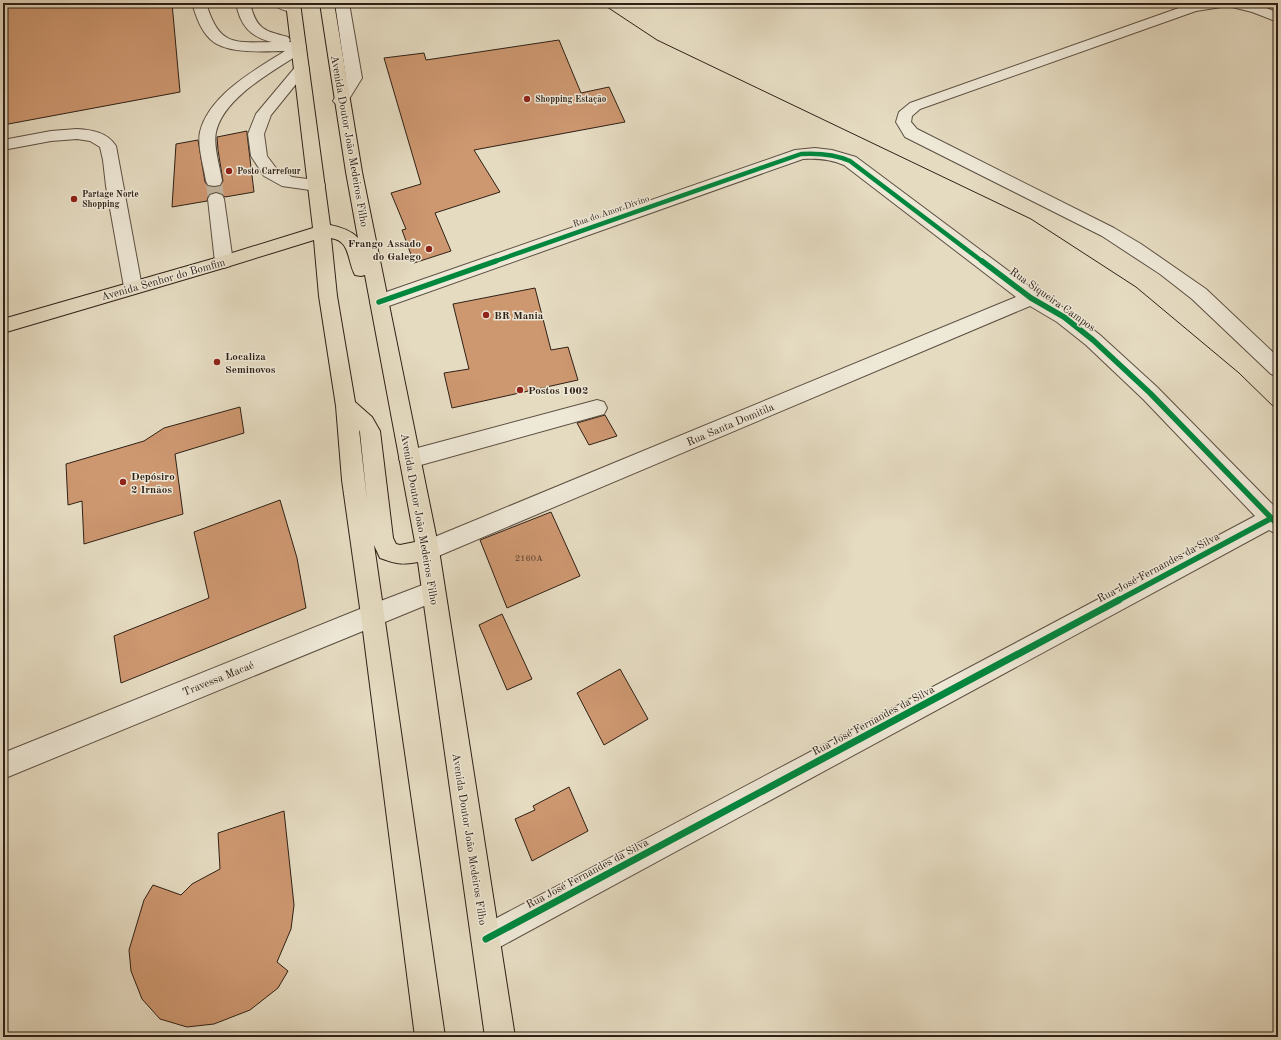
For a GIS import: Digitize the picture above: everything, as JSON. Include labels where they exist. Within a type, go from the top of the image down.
[{"type":"main road","name":"Avenida Doutor João Medeiros Filho","points":[[327,3],[341,101],[395,386],[428,550],[500,1037]]},
{"type":"main road","points":[[289,5],[300,51],[317,185],[328,296],[346,406],[353,480],[373,615],[430,1037]]},
{"type":"main road","points":[[322,231],[342,233],[347,236],[359,254],[375,358],[395,386]]},
{"type":"main road","name":"Avenida Senhor do Bomfim","points":[[3,326],[224,262],[322,231]]},
{"type":"main road","points":[[346,406],[365,423],[370,431],[382,538],[388,550],[400,555],[428,550]]},
{"type":"street","points":[[199,3],[205,22],[220,40],[236,46],[300,51]]},
{"type":"street","points":[[243,3],[246,17],[257,32],[300,51]]},
{"type":"street","points":[[341,101],[354,78],[342,3]]},
{"type":"street","points":[[1225,3],[1194,7],[915,106],[909,110],[903,120],[904,127],[911,133],[1108,232],[1134,248],[1166,269],[1198,294],[1275,362]]},
{"type":"street","points":[[1232,3],[1257,9],[1278,18]]},
{"type":"street","points":[[214,181],[208,133],[221,106],[246,83],[300,51]]},
{"type":"street","points":[[300,51],[264,114],[256,134],[259,156],[270,172],[288,182],[317,185]]},
{"type":"street","points":[[3,145],[84,134],[95,136],[108,146],[114,186],[134,287]]},
{"type":"street","name":"Rua do Amor Divino","points":[[379,302],[801,154],[818,152],[834,154],[850,160]]},
{"type":"street","name":"Rua Siqueira Campos","points":[[850,160],[1031,298],[1064,317],[1093,340],[1150,392],[1274,522]]},
{"type":"street","points":[[216,199],[224,262]]},
{"type":"street","name":"Rua Santa Domitila","points":[[428,550],[1031,298]]},
{"type":"street","points":[[410,459],[597,408]]},
{"type":"street","name":"Rua José Fernandes da Silva","points":[[486,939],[1274,522]]},
{"type":"street","name":"Travessa Macaé","points":[[3,766],[433,592]]},
{"type":"building","points":[[3,3],[172,3],[180,92],[3,125]]},
{"type":"building","points":[[559,40],[581,93],[609,87],[625,122],[474,150],[500,192],[435,213],[451,251],[414,263],[402,230],[406,229],[391,193],[421,184],[384,58],[424,53],[426,60]]},
{"type":"building","points":[[247,131],[254,192],[225,197],[216,192],[209,194],[207,201],[172,207],[176,144],[198,140],[205,182],[208,186],[220,186],[223,181],[217,137]]},
{"type":"building","points":[[535,288],[551,350],[568,347],[578,380],[452,408],[444,373],[469,369],[453,304]]},
{"type":"building","name":"Depósiro 2 Irnãos","points":[[240,407],[244,433],[175,454],[183,514],[84,544],[82,501],[68,505],[66,464],[144,441],[164,428]]},
{"type":"building","points":[[605,415],[617,436],[589,445],[577,423]]},
{"type":"building","points":[[280,500],[297,558],[306,608],[121,683],[114,636],[209,598],[194,532]]},
{"type":"building","points":[[551,512],[580,576],[507,608],[480,540]]},
{"type":"building","points":[[502,614],[532,679],[507,690],[479,625]]},
{"type":"building","points":[[620,669],[648,719],[604,745],[577,693]]},
{"type":"building","points":[[569,787],[588,831],[532,861],[515,819],[535,810],[533,806]]},
{"type":"building","points":[[284,811],[294,905],[291,929],[277,962],[288,971],[278,988],[250,1010],[214,1024],[187,1027],[160,1019],[142,999],[131,971],[129,950],[144,900],[153,885],[181,895],[192,884],[220,869],[218,833]]},
{"type":"tunnel","points":[[214,181],[216,199]]},
{"type":"tram line","points":[[601,3],[657,40],[1031,219],[1136,287],[1239,373],[1278,411]]},
{"type":"cycle path","points":[[379,302],[801,154],[821,153],[838,156],[850,161],[1031,298],[1064,317],[1093,340],[1150,393],[1278,525]]},
{"type":"cycle path","points":[[486,939],[1270,519]]},
{"type":"place","name":"Shopping Estação","points":[[527,99]]},
{"type":"place","name":"Posto Carrefour","points":[[229,171]]},
{"type":"place","name":"Partage Norte Shopping","points":[[74,199]]},
{"type":"place","name":"Frango Assado do Galego","points":[[429,249]]},
{"type":"place","name":"BR Mania","points":[[486,315]]},
{"type":"place","name":"Localiza Seminovos","points":[[217,362]]},
{"type":"place","name":"Postos 1002","points":[[520,390]]},
{"type":"place","name":"Depósiro 2 Irnãos","points":[[123,482]]}]
